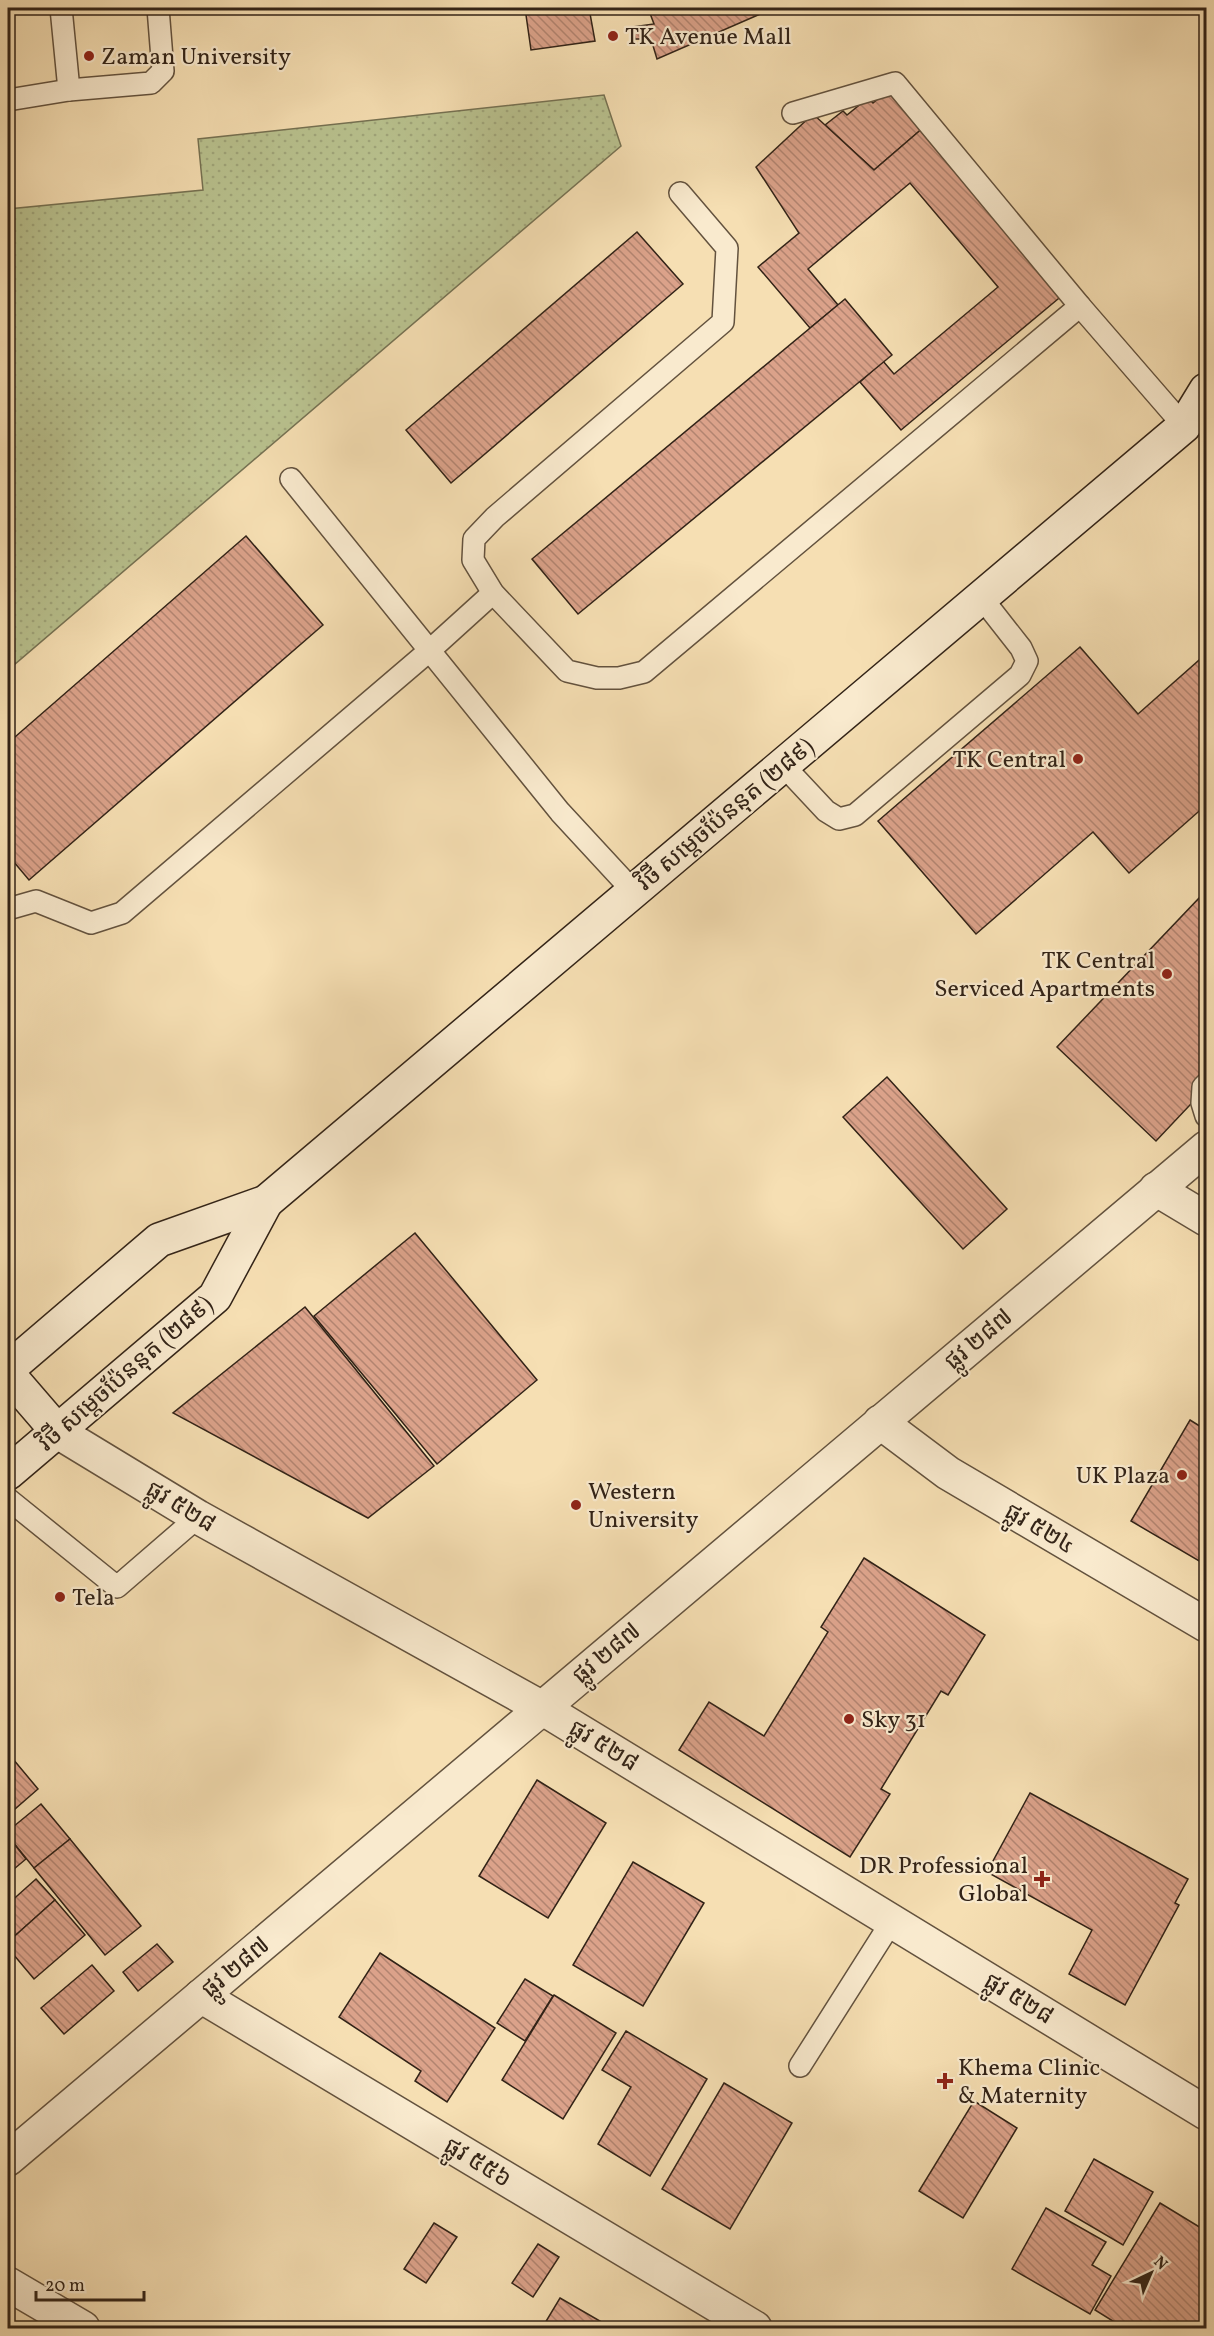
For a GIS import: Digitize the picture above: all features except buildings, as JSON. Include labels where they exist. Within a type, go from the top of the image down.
[{"type":"street","name":"វិថី សម្តេចប៉ែននុត (២៨៩)","points":[[8,1369],[159,1240],[266,1202],[981,597],[1195,422],[1206,390]]},
{"type":"street","name":"ផ្លូវ ២៨៧","points":[[8,2159],[1206,1148]]},
{"type":"street","points":[[1156,1190],[1206,1219]]},
{"type":"street","name":"វិថី សម្តេចប៉ែននុត (២៨៩)","points":[[8,1473],[215,1297],[266,1202]]},
{"type":"street","name":"ផ្លូវ ៥២៨","points":[[8,1374],[58,1432],[198,1517],[542,1707],[1206,2113]]},
{"type":"street","name":"ផ្លូវ ៥២៤","points":[[880,1422],[948,1473],[1206,1625]]},
{"type":"street","name":"ផ្លូវ ៥៥៦","points":[[201,1995],[755,2328]]},
{"type":"street","points":[[8,2284],[73,2326]]},
{"type":"lane","points":[[61,8],[69,90]]},
{"type":"lane","points":[[8,99],[69,90],[150,83],[163,71],[158,8]]},
{"type":"lane","points":[[793,113],[895,83],[1080,306],[1195,422]]},
{"type":"lane","points":[[680,193],[727,248],[723,322],[495,517],[474,539],[473,560],[493,593],[567,671],[597,678],[620,678],[644,672],[1080,306]]},
{"type":"lane","points":[[291,479],[560,812],[633,891]]},
{"type":"lane","points":[[8,909],[36,901],[91,923],[122,913],[429,651],[493,593]]},
{"type":"lane","points":[[783,765],[826,811],[839,819],[855,814],[1020,675],[1027,661],[1021,648],[981,597]]},
{"type":"lane","points":[[1206,1084],[1203,1087],[1202,1103],[1206,1116]]},
{"type":"lane","points":[[8,1499],[117,1587],[198,1517]]},
{"type":"lane","points":[[800,2066],[892,1921]]},
{"type":"path","points":[[626,8],[628,15]]},
{"type":"green space","points":[[604,95],[621,146],[8,670],[8,209],[203,190],[198,139]]},
{"type":"place","name":"TK Avenue Mall","points":[[613,36]]},
{"type":"place","name":"Zaman University","points":[[89,56]]},
{"type":"place","name":"TK Central","points":[[1078,759]]},
{"type":"place","name":"TK Central Serviced Apartments","points":[[1167,974]]},
{"type":"place","name":"UK Plaza","points":[[1182,1475]]},
{"type":"place","name":"Western University","points":[[576,1505]]},
{"type":"place","name":"Tela","points":[[60,1597]]},
{"type":"place","name":"Sky 31","points":[[849,1719]]},
{"type":"place","name":"DR Professional Global","points":[[1042,1879]]},
{"type":"place","name":"Khema Clinic & Maternity","points":[[945,2081]]}]
